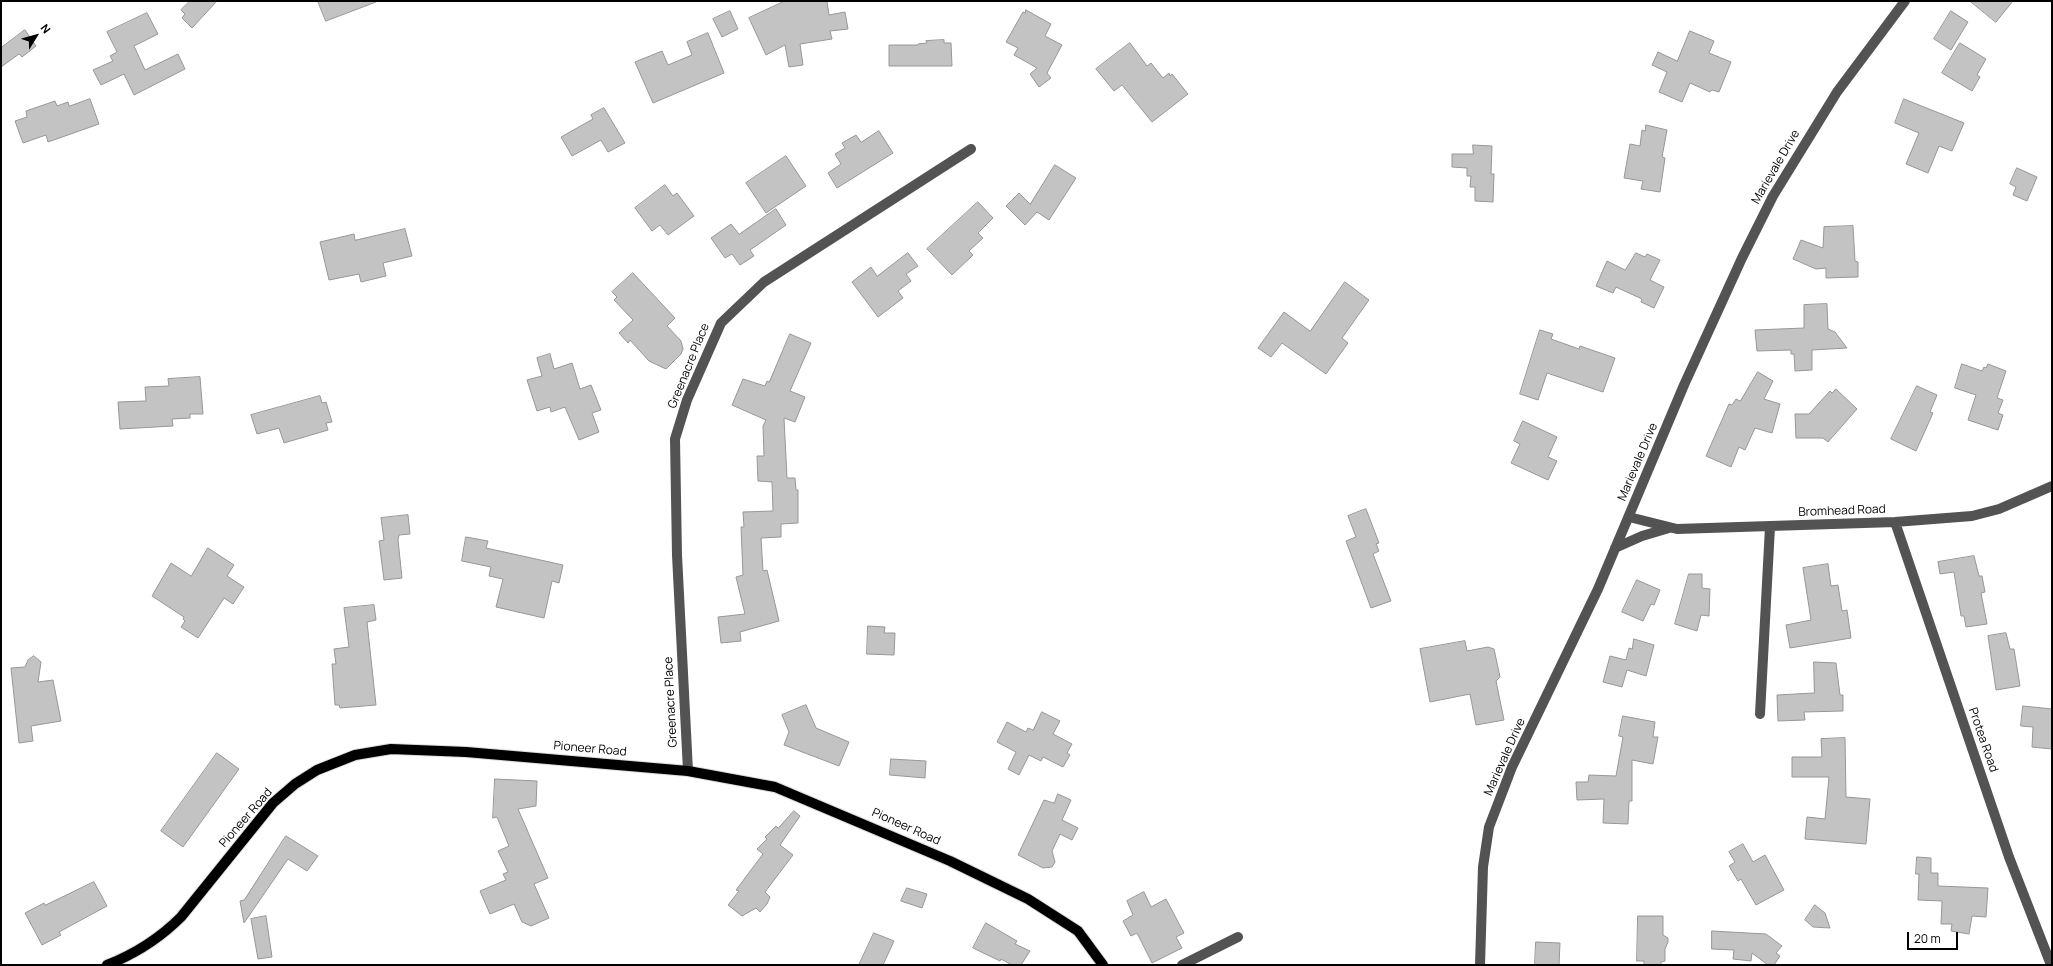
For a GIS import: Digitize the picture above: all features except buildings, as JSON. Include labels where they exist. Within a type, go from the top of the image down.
[{"type":"main road","name":"Pioneer Road","points":[[107,965],[126,958],[165,933],[181,917],[273,803],[296,784],[317,770],[355,754],[391,750],[466,752],[688,770],[775,787],[950,861],[1028,899],[1078,930],[1103,965]]},
{"type":"street","name":"Marievale Drive","points":[[1480,965],[1483,867],[1490,827],[1512,768],[1598,589],[1684,385],[1742,258],[1773,196],[1837,92],[1905,1]]},
{"type":"street","name":"Greenacre Place","points":[[688,770],[677,555],[675,439],[687,400],[718,329],[721,323],[764,282],[971,149]]},
{"type":"street","name":"Bromhead Road","points":[[1629,516],[1669,528],[1695,530],[1895,522],[1972,516],[1999,509],[2052,486]]},
{"type":"street","name":"Protea Road","points":[[1895,522],[2009,857],[2051,965]]},
{"type":"street","points":[[1760,714],[1770,527]]},
{"type":"street","points":[[1615,548],[1642,536],[1669,528]]},
{"type":"street","points":[[1182,965],[1238,937]]}]
